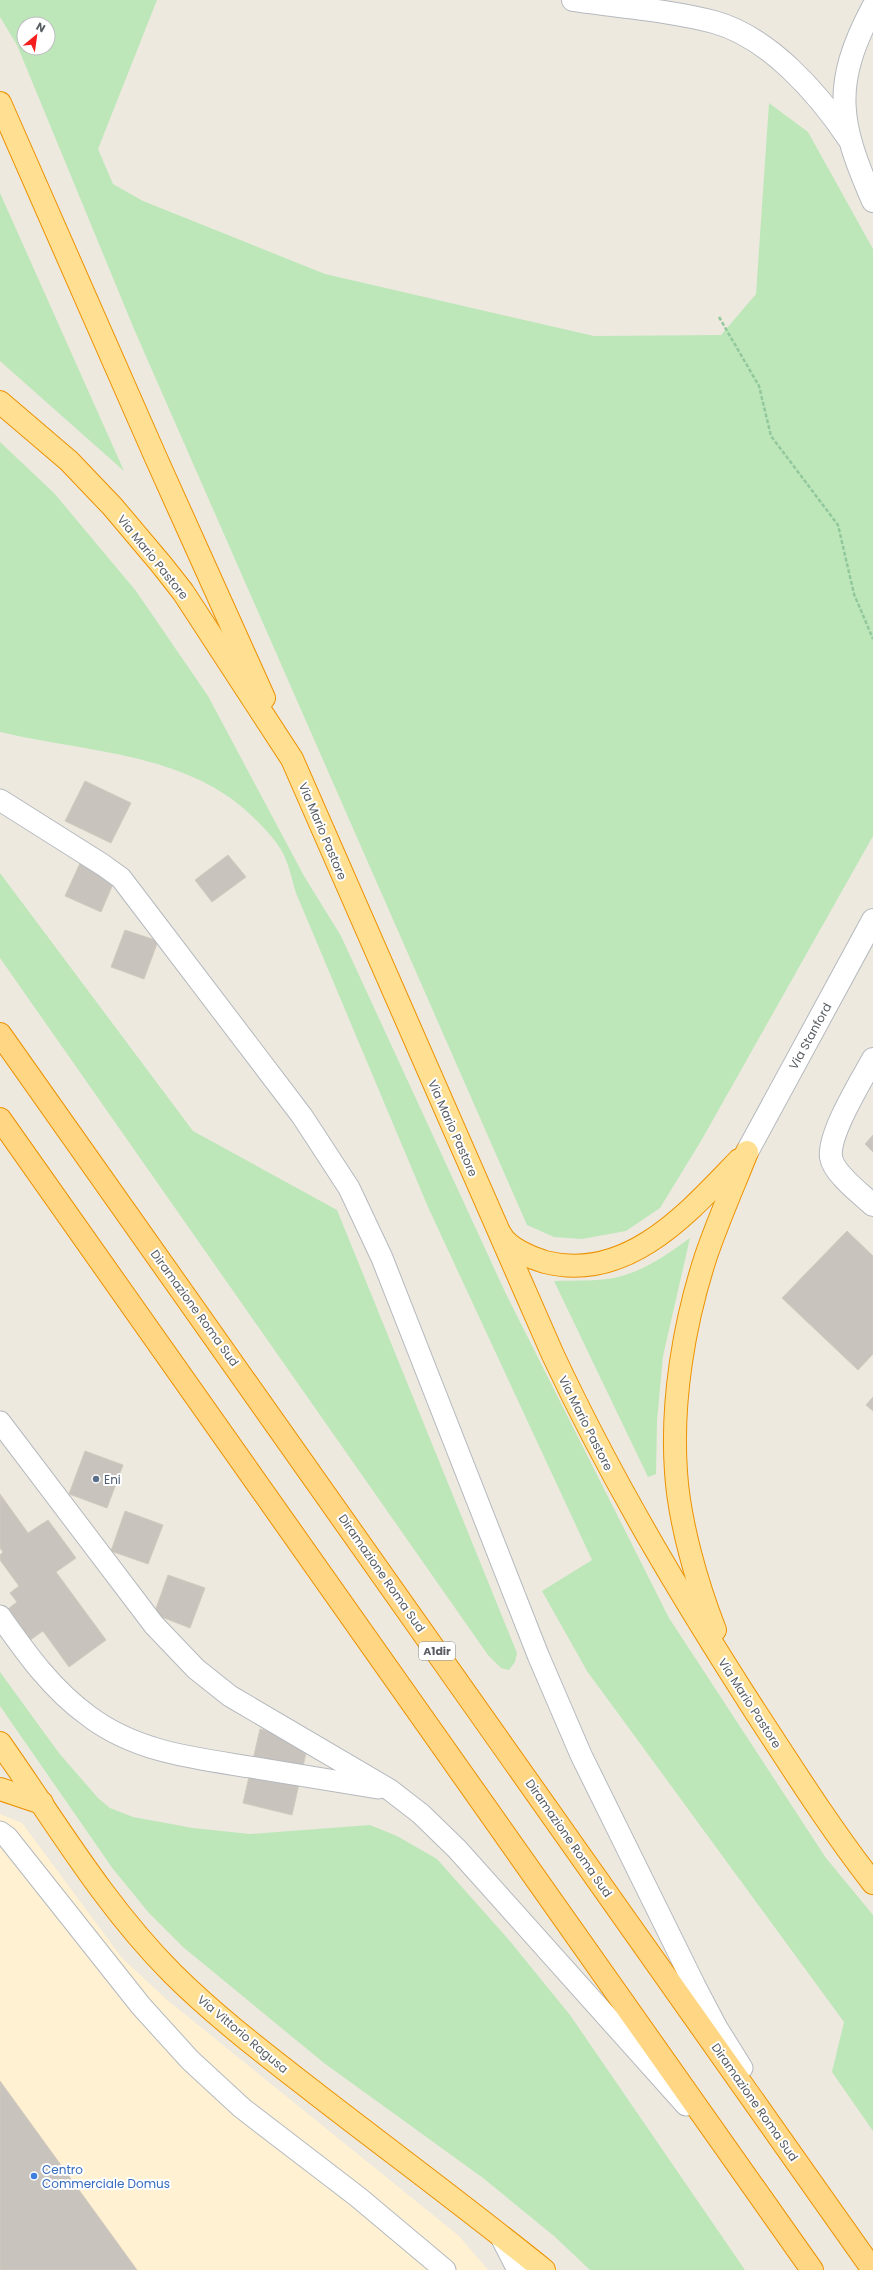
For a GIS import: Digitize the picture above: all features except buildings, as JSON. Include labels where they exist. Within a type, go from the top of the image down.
[{"type":"highway","points":[[0,103],[156,458],[292,759]]},
{"type":"highway","name":"Via Mario Pastore","points":[[0,402],[69,461],[112,506],[161,564],[183,592],[292,759],[478,1187],[553,1355],[595,1443],[664,1565],[739,1686],[837,1837],[873,1883]]},
{"type":"highway","name":"Diramazione Roma Sud","points":[[0,1034],[873,2270]]},
{"type":"highway","points":[[0,1119],[812,2270]]},
{"type":"highway","points":[[478,1187],[502,1238],[518,1250],[547,1263],[586,1266],[622,1257],[654,1239],[699,1201],[747,1152]]},
{"type":"highway","points":[[739,1686],[699,1587],[678,1491],[675,1434],[683,1348],[692,1303],[715,1230],[747,1152]]},
{"type":"highway","name":"Via Vittorio Ragusa","points":[[0,1743],[122,1917],[173,1973],[266,2054],[544,2270]]},
{"type":"highway","points":[[0,1789],[42,1803]]},
{"type":"street","points":[[573,0],[684,17],[715,23],[735,31],[764,48],[794,73],[818,97],[849,139]]},
{"type":"street","points":[[873,7],[858,40],[845,81],[844,112],[849,139],[873,201]]},
{"type":"street","name":"Via Stanford","points":[[747,1152],[873,920]]},
{"type":"street","points":[[873,1059],[840,1122],[832,1147],[831,1158],[843,1177],[873,1206]]},
{"type":"lane","points":[[0,800],[104,864],[121,878],[302,1116],[349,1188],[382,1258],[538,1655],[581,1755],[662,1922],[717,2028],[832,2210]]},
{"type":"lane","points":[[0,1422],[154,1625],[196,1669],[249,1708],[390,1790],[421,1814],[457,1849],[728,2151]]},
{"type":"lane","points":[[0,1616],[34,1663],[53,1685],[89,1717],[127,1739],[169,1753],[390,1790]]},
{"type":"lane","points":[[0,1832],[7,1837],[141,2006],[190,2060],[242,2108],[358,2197],[445,2270]]},
{"type":"lane","points":[[501,2237],[518,2270]]},
{"type":"path","points":[[719,317],[759,386],[771,436],[838,525],[854,594],[873,639]]},
{"type":"shaded area","points":[[0,1814],[22,1823],[122,1958],[166,1999],[459,2236],[488,2270],[0,2270]]},
{"type":"green space","points":[[0,0],[157,0],[98,149],[113,184],[143,201],[325,274],[594,336],[721,335],[756,294],[769,103],[808,132],[873,249],[873,836],[701,1141],[660,1208],[626,1231],[582,1239],[554,1237],[527,1225],[134,329],[22,56],[56,56],[56,16],[16,16],[16,43],[0,17]]},
{"type":"green space","points":[[0,193],[124,471],[0,361]]},
{"type":"green space","points":[[0,442],[54,493],[136,591],[208,696],[304,876],[341,936],[506,1294],[669,1618],[826,1858],[873,1915],[873,2131],[832,2072],[844,2022],[587,1671],[542,1591],[592,1560],[428,1207],[296,893],[287,862],[281,849],[261,825],[232,799],[202,781],[171,768],[103,751],[0,732]]},
{"type":"green space","points":[[0,873],[193,1131],[337,1210],[517,1653],[515,1662],[509,1670],[501,1668],[488,1655],[0,958]]},
{"type":"green space","points":[[690,1238],[663,1356],[657,1421],[656,1474],[648,1477],[554,1281],[597,1280],[622,1276],[649,1265]]},
{"type":"green space","points":[[0,1672],[59,1753],[98,1798],[110,1808],[133,1817],[193,1828],[250,1834],[370,1825],[397,1836],[437,1859],[509,1940],[570,2015],[745,2270],[590,2270],[554,2236],[483,2178],[324,2063],[183,1947],[149,1913],[113,1869],[0,1706]]},
{"type":"place","name":"Eni","points":[[96,1479]]},
{"type":"place","name":"Centro Commerciale Domus","points":[[34,2176]]}]
